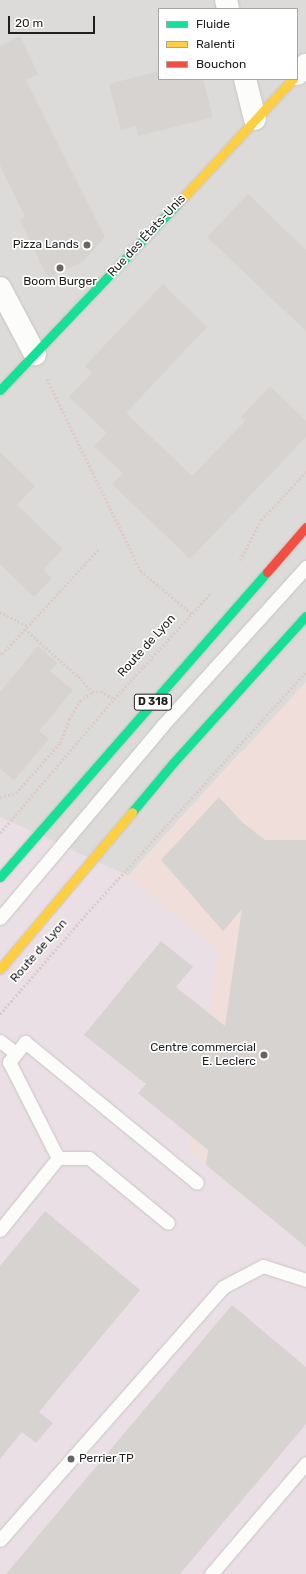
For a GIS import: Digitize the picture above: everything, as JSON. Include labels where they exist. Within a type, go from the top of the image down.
[{"type":"main road","name":"Rue des États-Unis","points":[[0,390],[125,260],[291,80]]},
{"type":"main road","name":"D 318","points":[[0,877],[306,527]]},
{"type":"main road","name":"Route de Lyon","points":[[0,969],[173,762],[306,616]]},
{"type":"street","points":[[298,73],[306,65]]},
{"type":"street","points":[[245,80],[255,119]]},
{"type":"street","points":[[0,288],[34,354]]},
{"type":"lane","points":[[0,918],[162,726],[306,567]]},
{"type":"lane","points":[[0,1040],[16,1053]]},
{"type":"lane","points":[[58,1158],[9,1062],[25,1042],[197,1183]]},
{"type":"lane","points":[[58,1158],[89,1158],[168,1223]]},
{"type":"lane","points":[[0,1230],[58,1158]]},
{"type":"lane","points":[[0,1540],[223,1287],[263,1266],[306,1280]]},
{"type":"lane","points":[[211,1574],[306,1463]]},
{"type":"path","points":[[34,354],[141,571],[192,614]]},
{"type":"path","points":[[238,564],[261,520],[306,472]]},
{"type":"path","points":[[0,652],[2,654],[98,550]]},
{"type":"path","name":"Route de Lyon","points":[[0,833],[114,699],[212,591]]},
{"type":"path","points":[[0,612],[28,626]]},
{"type":"path","points":[[25,629],[81,679],[92,692]]},
{"type":"path","name":"Route de Lyon","points":[[0,1014],[89,911],[306,672]]},
{"type":"path","points":[[0,797],[16,793],[60,743],[70,719],[80,701],[92,692],[101,691],[114,699]]},
{"type":"shaded area","points":[[0,0],[306,0],[306,809],[242,751],[128,876],[0,817]]},
{"type":"shaded area","name":"Centre commercial E. Leclerc","points":[[306,682],[306,1247],[206,1165],[188,1147],[218,951],[128,876]]},
{"type":"shaded area","points":[[0,817],[128,876],[218,951],[188,1147],[206,1165],[306,1247],[306,1574],[0,1574]]},
{"type":"building","points":[[20,36],[38,74],[26,80],[105,237],[84,261],[48,278],[20,220],[25,217],[0,165],[0,46]]},
{"type":"building","points":[[158,71],[158,80],[203,80],[213,117],[138,136],[136,126],[121,130],[109,84]]},
{"type":"building","points":[[248,194],[306,250],[306,331],[207,237]]},
{"type":"building","points":[[163,284],[207,327],[126,413],[192,476],[245,421],[241,417],[270,386],[306,421],[306,437],[190,559],[112,484],[123,474],[94,446],[107,433],[69,397],[92,373],[85,366]]},
{"type":"building","points":[[0,452],[35,486],[17,505],[63,549],[43,570],[52,578],[34,597],[0,564]]},
{"type":"building","points":[[38,646],[57,663],[50,671],[73,690],[39,731],[49,739],[14,780],[0,769],[0,692]]},
{"type":"building","name":"Centre commercial E. Leclerc","points":[[219,797],[242,822],[265,840],[306,840],[306,1247],[206,1165],[208,1150],[138,1093],[146,1084],[84,1035],[161,941],[193,967],[176,987],[225,1026],[242,909],[223,931],[161,860]]},
{"type":"building","points":[[45,1211],[140,1290],[39,1412],[53,1423],[36,1443],[22,1432],[0,1459],[0,1266]]},
{"type":"building","points":[[232,1305],[306,1367],[306,1424],[180,1574],[6,1574]]},
{"type":"traffic: fast","points":[[0,390],[179,202]]},
{"type":"traffic: fast","points":[[0,877],[267,572]]},
{"type":"traffic: fast","points":[[132,812],[173,763],[306,616]]},
{"type":"traffic: slow","points":[[179,202],[292,80]]},
{"type":"traffic: slow","points":[[0,969],[132,812]]},
{"type":"traffic: jam","points":[[267,572],[306,527]]},
{"type":"place","name":"Pizza Lands","points":[[87,245]]},
{"type":"place","name":"Boom Burger","points":[[60,268]]},
{"type":"place","name":"Centre commercial E. Leclerc","points":[[264,1055]]},
{"type":"place","name":"Perrier TP","points":[[71,1459]]}]
